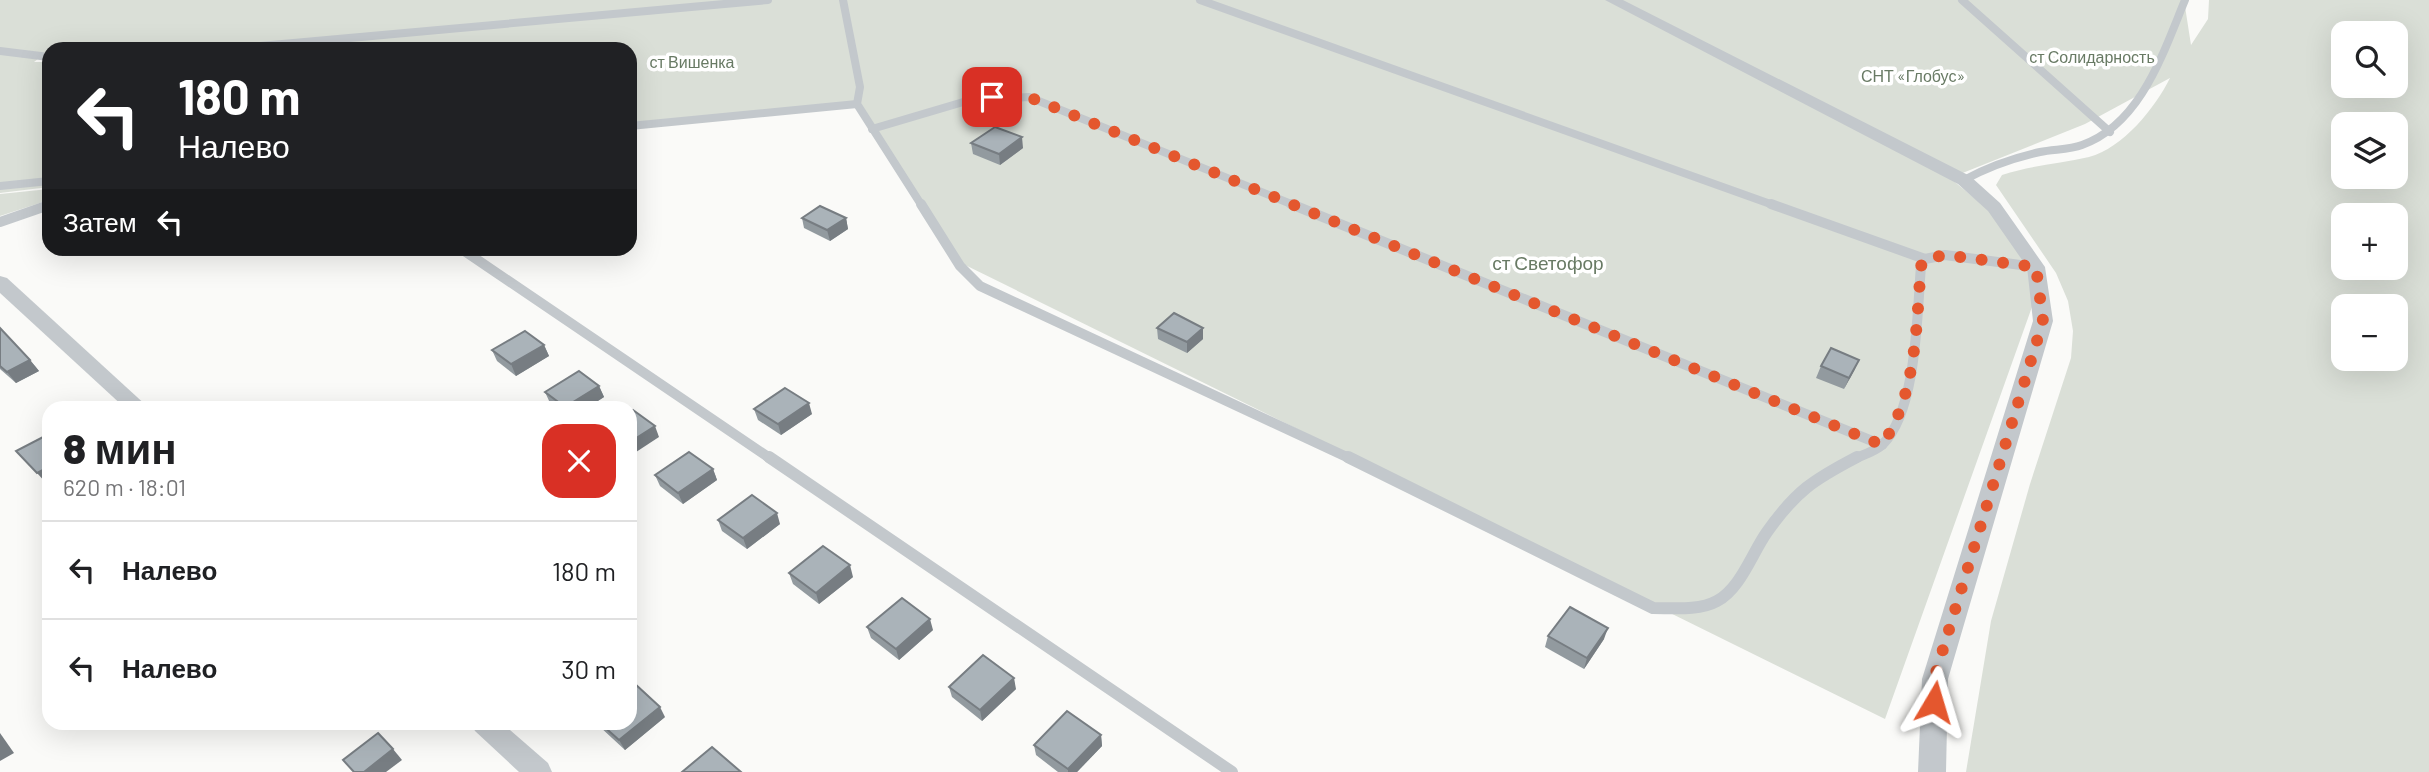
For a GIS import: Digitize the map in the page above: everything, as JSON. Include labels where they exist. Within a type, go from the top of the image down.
[{"type":"street","points":[[1612,0],[1964,180],[1994,207],[2036,267],[2043,321],[1934,679],[1932,772]]},
{"type":"street","points":[[0,282],[130,401]]},
{"type":"street","points":[[492,730],[538,772]]},
{"type":"lane","points":[[305,42],[768,0]]},
{"type":"lane","points":[[843,0],[860,87],[857,104],[960,266],[980,286],[1284,426],[1653,608],[1699,607],[1718,601],[1741,575],[1766,533],[1791,501],[1813,480],[1882,445],[1895,426],[1912,375],[1921,266],[1925,259]]},
{"type":"lane","points":[[1200,0],[1925,259],[1945,255],[2036,267]]},
{"type":"lane","points":[[1962,0],[2110,132]]},
{"type":"lane","points":[[1964,180],[1988,166],[2011,158],[2081,145],[2110,132],[2146,90],[2185,0]]},
{"type":"lane","points":[[0,51],[42,56]]},
{"type":"lane","points":[[872,129],[975,99],[1010,94],[1029,97],[1882,445]]},
{"type":"lane","points":[[637,125],[857,104]]},
{"type":"lane","points":[[0,186],[42,182]]},
{"type":"lane","points":[[0,222],[42,207]]},
{"type":"lane","points":[[472,256],[1232,772]]},
{"type":"green space","points":[[0,0],[2184,0],[2191,45],[2208,19],[2209,0],[2429,0],[2429,772],[1966,772],[1991,621],[2030,484],[2071,358],[2073,331],[2068,301],[2056,273],[1996,185],[2002,175],[2089,157],[2114,145],[2147,114],[2170,78],[2085,124],[1950,178],[2007,225],[2038,290],[1885,719],[959,262],[860,106],[637,127],[637,42],[42,42],[42,56],[34,62],[42,62],[42,188],[0,193]]},
{"type":"green space","points":[[42,190],[42,202],[0,216],[0,194]]},
{"type":"building","points":[[995,127],[1022,137],[999,154],[971,143]]},
{"type":"building","points":[[820,206],[846,218],[827,230],[802,218]]},
{"type":"building","points":[[1174,313],[1203,328],[1187,342],[1157,328]]},
{"type":"building","points":[[0,328],[30,360],[7,372],[0,366]]},
{"type":"building","points":[[525,331],[544,345],[511,364],[492,350]]},
{"type":"building","points":[[1831,348],[1859,360],[1849,378],[1821,366]]},
{"type":"building","points":[[579,371],[599,386],[575,401],[557,401],[545,392]]},
{"type":"building","points":[[785,388],[809,403],[778,424],[754,409]]},
{"type":"building","points":[[637,413],[655,426],[637,438]]},
{"type":"building","points":[[42,438],[42,470],[37,473],[16,451]]},
{"type":"building","points":[[689,452],[713,469],[678,493],[655,475]]},
{"type":"building","points":[[752,495],[777,513],[743,538],[718,520]]},
{"type":"building","points":[[823,546],[850,565],[816,593],[789,573]]},
{"type":"building","points":[[902,598],[930,619],[896,649],[867,627]]},
{"type":"building","points":[[1570,607],[1608,628],[1587,658],[1548,636]]},
{"type":"building","points":[[983,655],[1014,678],[980,710],[949,687]]},
{"type":"building","points":[[637,686],[660,707],[637,726]]},
{"type":"building","points":[[1067,711],[1101,735],[1068,769],[1034,745]]},
{"type":"building","points":[[608,730],[631,730],[619,740]]},
{"type":"building","points":[[378,733],[393,749],[364,772],[354,772],[343,760]]},
{"type":"building","points":[[712,747],[741,772],[682,772]]},
{"type":"route","points":[[992,97],[1010,94],[1029,97],[1882,445],[1895,426],[1899,407],[1912,375],[1921,266],[1925,259],[1945,255],[2036,267],[2043,321],[1934,679],[1934,702]]},
{"type":"park label","name":"ст Солидарность","points":[[2092,56]]},
{"type":"park label","name":"ст Вишенка","points":[[692,61]]},
{"type":"park label","name":"СНТ «Глобус»","points":[[1913,75]]},
{"type":"park label","name":"ст Светофор","points":[[1548,262]]}]
